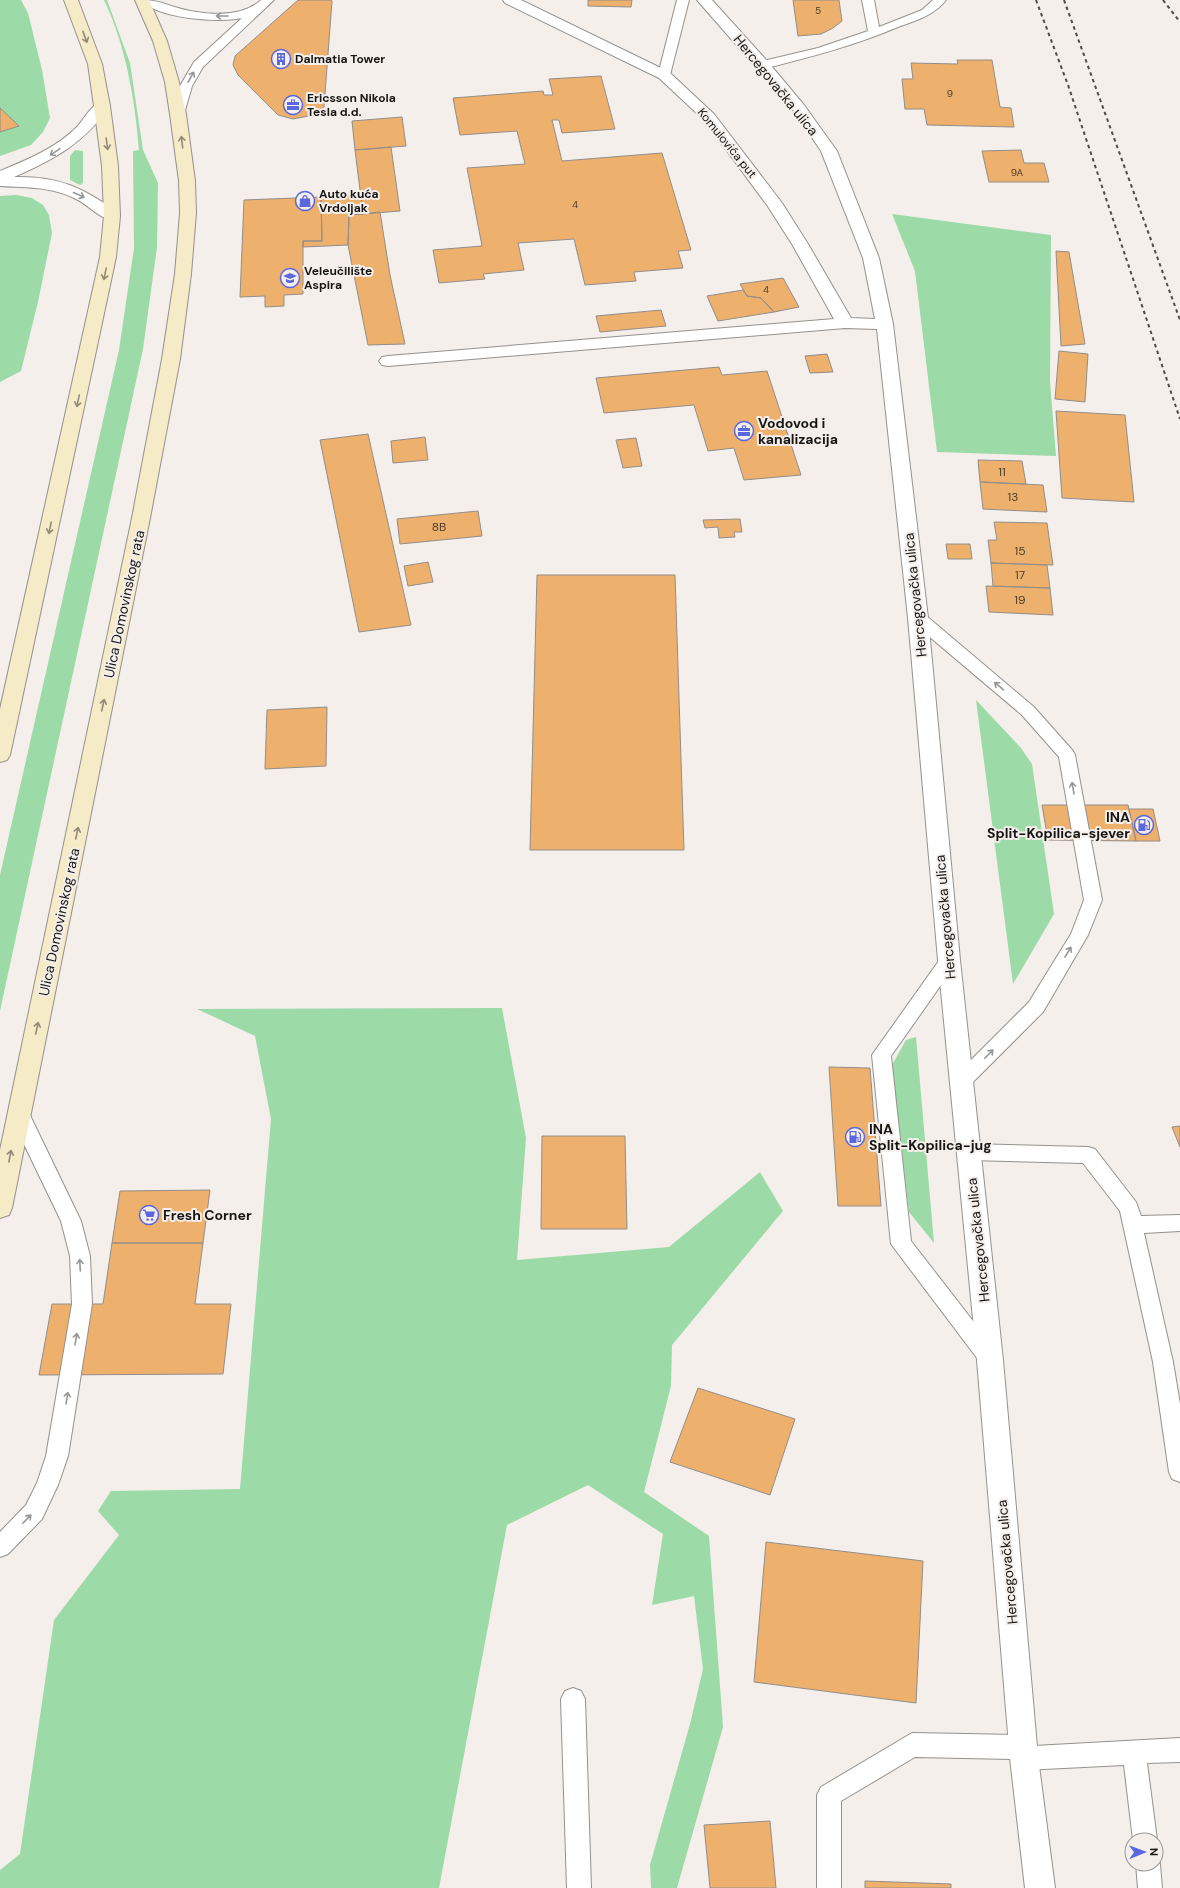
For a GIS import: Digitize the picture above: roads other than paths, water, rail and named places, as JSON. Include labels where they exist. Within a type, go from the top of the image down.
[{"type":"main road","points":[[0,755],[10,716],[108,257],[112,216],[110,166],[95,64],[71,0]]},
{"type":"main road","name":"Ulica Domovinskog rata","points":[[0,1208],[141,518],[171,358],[183,274],[188,213],[187,181],[178,114],[172,82],[160,41],[142,0]]},
{"type":"street","name":"Komulovića put","points":[[510,0],[664,75],[709,117],[774,203],[800,244],[845,323]]},
{"type":"street","name":"Hercegovačka ulica","points":[[704,0],[763,65],[799,108],[829,151],[871,258],[885,324],[918,618],[949,960],[990,1360],[1024,1752],[1040,1888]]},
{"type":"street","points":[[0,177],[51,155],[77,136],[90,123],[102,106]]},
{"type":"street","points":[[0,182],[26,180],[54,185],[81,195],[112,216]]},
{"type":"street","points":[[388,361],[845,323],[885,324]]},
{"type":"lane","points":[[148,0],[166,8],[195,15],[235,16],[264,4]]},
{"type":"lane","points":[[664,75],[683,0]]},
{"type":"lane","points":[[868,0],[874,33]]},
{"type":"lane","points":[[763,65],[822,52],[874,33],[926,12],[940,0]]},
{"type":"lane","points":[[178,114],[186,86],[198,65],[264,4]]},
{"type":"lane","points":[[918,618],[1028,711],[1067,755],[1093,900],[1079,935],[1036,1007],[961,1082]]},
{"type":"lane","points":[[0,732],[10,716]]},
{"type":"lane","points":[[949,960],[881,1055],[901,1244],[990,1360]]},
{"type":"lane","points":[[0,1548],[34,1512],[47,1485],[57,1456],[82,1304],[80,1256],[71,1221],[19,1114]]},
{"type":"lane","points":[[969,1152],[1088,1155],[1128,1208],[1163,1362],[1180,1472]]},
{"type":"lane","points":[[1132,1226],[1180,1223]]},
{"type":"lane","points":[[573,1699],[579,1888]]},
{"type":"lane","points":[[829,1888],[830,1795],[912,1745],[1024,1752],[1134,1753],[1180,1750]]},
{"type":"lane","points":[[1134,1753],[1144,1832]]},
{"type":"lane","points":[[1149,1872],[1150,1888]]},
{"type":"railway","points":[[1036,0],[1068,85],[1180,419]]},
{"type":"railway","points":[[1064,0],[1180,320]]},
{"type":"railway","points":[[1163,0],[1180,22]]},
{"type":"place","name":"Dalmatia Tower","points":[[281,59]]},
{"type":"place","name":"Ericsson Nikola Tesla d.d.","points":[[293,105]]},
{"type":"place","name":"Auto kuća Vrdoljak","points":[[305,201]]},
{"type":"place","name":"Veleučilište Aspira","points":[[290,278]]},
{"type":"place","name":"Vodovod i kanalizacija","points":[[744,431]]},
{"type":"place","name":"INA Split-Kopilica-sjever","points":[[1144,825]]},
{"type":"place","name":"INA Split-Kopilica-jug","points":[[855,1137]]},
{"type":"place","name":"Fresh Corner","points":[[149,1215]]}]
